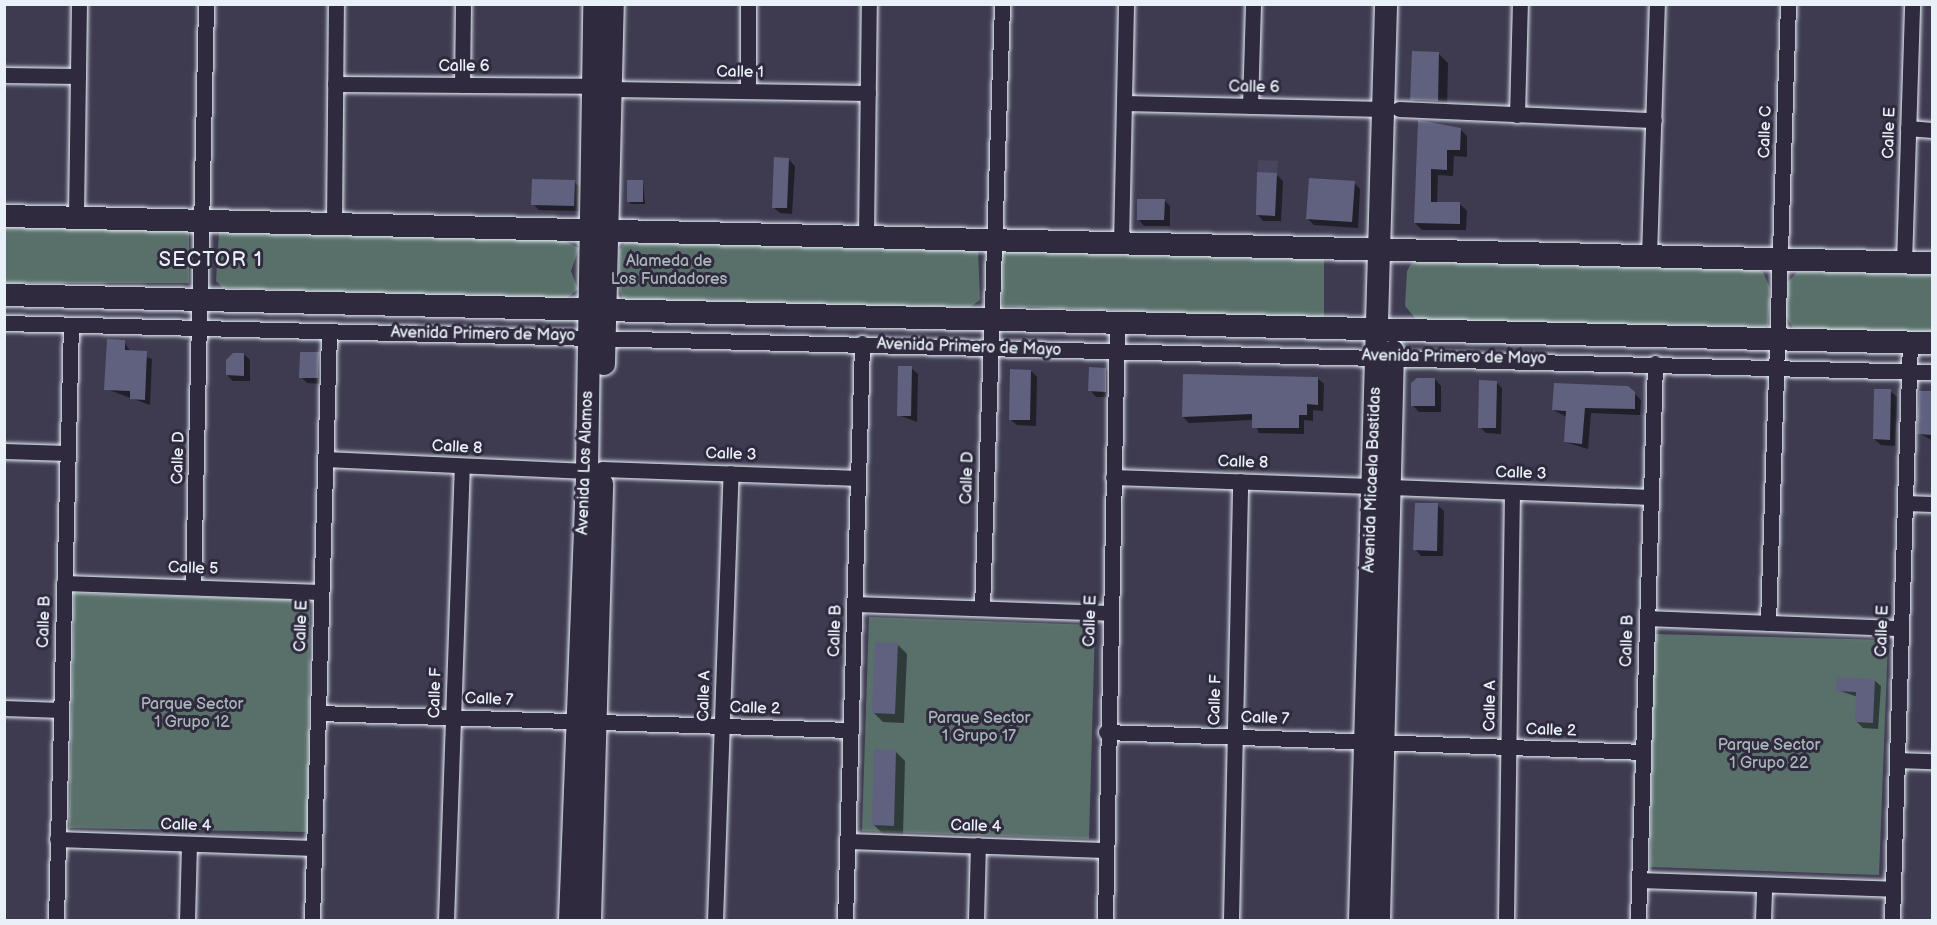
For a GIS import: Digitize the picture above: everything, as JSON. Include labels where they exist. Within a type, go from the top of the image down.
[{"type":"main road","name":"Avenida Los Alamos","points":[[594,4],[602,87]]},
{"type":"main road","name":"Avenida Los Alamos","points":[[590,921],[587,722],[602,87],[613,4]]},
{"type":"main road","name":"Avenida Micaela Bastidas","points":[[1386,4],[1392,109]]},
{"type":"main road","name":"Avenida Micaela Bastidas","points":[[1379,921],[1376,742],[1381,487],[1392,109],[1401,4]]},
{"type":"main road","points":[[4,216],[994,238],[1121,244],[1389,247],[1932,264]]},
{"type":"main road","name":"Avenida Primero de Mayo","points":[[4,295],[597,312],[1921,343]]},
{"type":"main road","name":"Avenida Los Alamos","points":[[570,921],[587,722]]},
{"type":"main road","name":"Avenida Micaela Bastidas","points":[[1360,921],[1376,742]]},
{"type":"street","points":[[76,217],[79,4]]},
{"type":"street","points":[[204,221],[206,4]]},
{"type":"street","points":[[334,225],[336,4]]},
{"type":"street","points":[[462,85],[463,4]]},
{"type":"street","points":[[748,4],[748,91]]},
{"type":"street","points":[[866,236],[869,4]]},
{"type":"street","points":[[994,238],[1002,4]]},
{"type":"street","points":[[1121,244],[1126,4]]},
{"type":"street","points":[[1250,106],[1253,4]]},
{"type":"street","points":[[1517,115],[1520,4]]},
{"type":"street","points":[[1649,256],[1657,4]]},
{"type":"street","name":"Calle C","points":[[1779,368],[1788,4]]},
{"type":"street","name":"Calle E","points":[[1904,263],[1912,4]]},
{"type":"street","points":[[4,75],[78,76]]},
{"type":"street","name":"Calle 6","points":[[335,84],[602,87]]},
{"type":"street","name":"Calle 1","points":[[602,87],[868,93]]},
{"type":"street","name":"Calle 6","points":[[1124,103],[1392,109]]},
{"type":"street","points":[[1392,109],[1654,120]]},
{"type":"street","points":[[1908,128],[1932,130]]},
{"type":"street","name":"Calle D","points":[[194,587],[204,221]]},
{"type":"street","name":"Calle D","points":[[982,608],[994,238]]},
{"type":"street","name":"Avenida Primero de Mayo","points":[[4,323],[862,343],[1116,354],[1385,355],[1932,372]]},
{"type":"street","name":"Calle E","points":[[1105,921],[1103,850],[1117,323]]},
{"type":"street","name":"Calle B","points":[[56,921],[71,325]]},
{"type":"street","name":"Calle E","points":[[312,921],[328,332]]},
{"type":"street","name":"Calle B","points":[[845,921],[862,343]]},
{"type":"street","name":"Calle E","points":[[1892,921],[1909,372],[1921,343]]},
{"type":"street","name":"Calle B","points":[[1638,921],[1655,363]]},
{"type":"street","points":[[1768,623],[1779,368]]},
{"type":"street","points":[[4,451],[68,453]]},
{"type":"street","name":"Calle 8","points":[[325,459],[462,467],[594,470]]},
{"type":"street","name":"Calle F","points":[[446,921],[462,467]]},
{"type":"street","name":"Calle 3","points":[[594,470],[858,478]]},
{"type":"street","name":"Calle A","points":[[715,921],[731,473]]},
{"type":"street","name":"Calle 8","points":[[1113,477],[1381,487]]},
{"type":"street","name":"Calle F","points":[[1231,921],[1240,481]]},
{"type":"street","name":"Calle 3","points":[[1381,487],[1651,497]]},
{"type":"street","name":"Calle A","points":[[1506,921],[1512,492]]},
{"type":"street","points":[[1905,503],[1932,504]]},
{"type":"street","name":"Calle 5","points":[[64,583],[321,592]]},
{"type":"street","points":[[855,604],[1109,613]]},
{"type":"street","points":[[1647,618],[1901,628]]},
{"type":"street","points":[[4,708],[61,710]]},
{"type":"street","name":"Calle 7","points":[[318,713],[587,722]]},
{"type":"street","name":"Calle 2","points":[[587,722],[851,730]]},
{"type":"street","name":"Calle 7","points":[[1106,732],[1376,742]]},
{"type":"street","name":"Calle 2","points":[[1376,742],[1643,752]]},
{"type":"street","points":[[1897,760],[1932,761]]},
{"type":"street","name":"Calle 4","points":[[57,839],[314,848]]},
{"type":"street","name":"Calle 4","points":[[848,841],[1103,850]]},
{"type":"street","points":[[187,921],[189,844]]},
{"type":"street","points":[[976,921],[978,845]]},
{"type":"street","points":[[1639,880],[1893,890]]},
{"type":"street","points":[[1763,921],[1764,885]]},
{"type":"shaded area","points":[[1258,160],[1278,161],[1275,216],[1256,215]]},
{"type":"green space","points":[[5,222],[189,228],[189,283],[5,283]]},
{"type":"green space","name":"Alameda de Los Fundadores","points":[[219,232],[558,238],[579,248],[571,271],[578,289],[566,299],[223,288],[216,281]]},
{"type":"green space","name":"Alameda de Los Fundadores","points":[[627,240],[978,248],[980,300],[970,307],[636,304],[622,298],[619,287],[619,250]]},
{"type":"green space","points":[[999,251],[1324,254],[1324,319],[1003,306]]},
{"type":"green space","points":[[1414,258],[1752,268],[1763,272],[1770,288],[1768,326],[1755,333],[1416,319],[1405,306],[1407,271]]},
{"type":"green space","points":[[1797,272],[1932,274],[1932,335],[1794,330],[1786,316],[1788,282]]},
{"type":"green space","name":"Parque Sector 1 Grupo 12","points":[[74,593],[310,600],[308,832],[69,828]]},
{"type":"green space","name":"Parque Sector 1 Grupo 17","points":[[869,617],[1095,625],[1089,839],[862,831]]},
{"type":"green space","name":"Parque Sector 1 Grupo 22","points":[[1653,634],[1888,640],[1879,875],[1650,867]]},
{"type":"building","points":[[1412,51],[1439,52],[1438,101],[1410,100]]},
{"type":"building","points":[[1418,120],[1461,128],[1460,150],[1447,150],[1447,170],[1431,169],[1431,202],[1460,202],[1460,224],[1414,223]]},
{"type":"building","points":[[774,157],[789,158],[787,208],[772,208]]},
{"type":"building","points":[[1257,172],[1277,173],[1275,216],[1256,215]]},
{"type":"building","points":[[1309,178],[1355,181],[1352,222],[1306,219]]},
{"type":"building","points":[[532,179],[575,180],[574,206],[531,205]]},
{"type":"building","points":[[627,180],[643,180],[643,202],[627,202]]},
{"type":"building","points":[[1137,199],[1165,199],[1164,220],[1137,220]]},
{"type":"building","points":[[107,339],[125,340],[125,350],[147,351],[145,400],[130,399],[130,391],[104,390]]},
{"type":"building","points":[[300,352],[319,352],[318,378],[299,378]]},
{"type":"building","points":[[233,353],[244,353],[244,376],[226,375],[226,360]]},
{"type":"building","points":[[898,366],[912,366],[911,416],[897,416]]},
{"type":"building","points":[[1089,367],[1106,368],[1106,392],[1088,391]]},
{"type":"building","points":[[1010,369],[1031,370],[1030,420],[1009,420]]},
{"type":"building","points":[[1183,374],[1318,377],[1318,405],[1307,404],[1307,415],[1299,415],[1299,428],[1252,428],[1252,414],[1182,417]]},
{"type":"building","points":[[1417,378],[1435,378],[1435,406],[1411,406],[1411,383]]},
{"type":"building","points":[[1479,380],[1497,381],[1496,428],[1478,428]]},
{"type":"building","points":[[1554,383],[1628,386],[1635,392],[1635,409],[1585,408],[1582,444],[1564,442],[1566,411],[1552,410]]},
{"type":"building","points":[[1874,389],[1891,389],[1890,440],[1873,439]]},
{"type":"building","points":[[1919,391],[1932,391],[1932,435],[1917,434]]},
{"type":"building","points":[[1415,503],[1438,503],[1437,551],[1413,550]]},
{"type":"building","points":[[875,642],[898,643],[895,714],[872,713]]},
{"type":"building","points":[[1837,677],[1875,679],[1873,723],[1855,722],[1856,692],[1836,691]]},
{"type":"building","points":[[874,749],[896,750],[894,826],[872,825]]},
{"type":"district","name":"SECTOR 1","points":[[211,260]]}]
